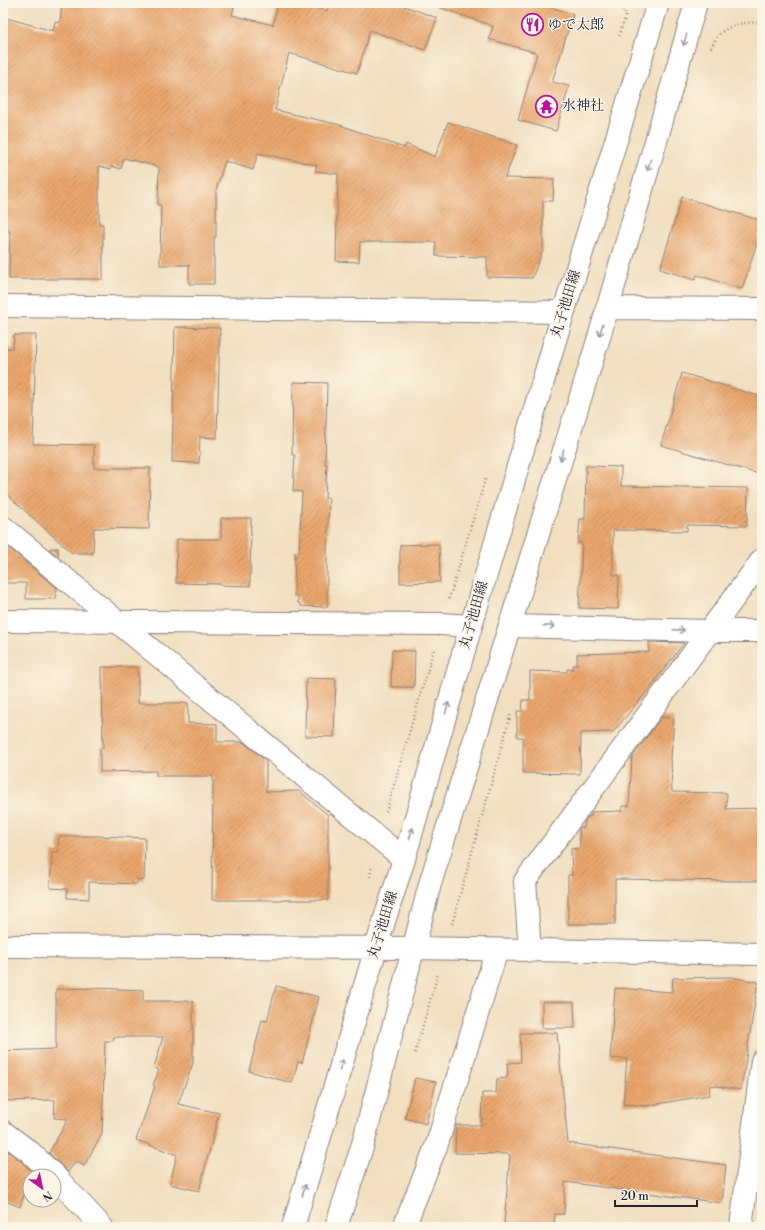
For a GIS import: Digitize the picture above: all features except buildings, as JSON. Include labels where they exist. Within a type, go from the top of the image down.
[{"type":"street","name":"丸子池田線","points":[[293,1227],[404,860],[563,312],[658,3]]},
{"type":"street","points":[[336,1227],[363,1144],[430,884],[607,308],[696,3]]},
{"type":"street","points":[[3,306],[563,312]]},
{"type":"street","points":[[607,308],[762,309]]},
{"type":"street","points":[[3,527],[404,860]]},
{"type":"street","points":[[530,951],[524,881],[762,560]]},
{"type":"street","points":[[3,621],[441,624],[471,626]]},
{"type":"street","points":[[510,626],[762,632]]},
{"type":"street","points":[[3,946],[414,948],[762,954]]},
{"type":"street","points":[[404,1227],[437,1144],[497,950]]},
{"type":"street","points":[[741,1227],[761,1072]]},
{"type":"street","points":[[3,1132],[30,1152],[56,1177],[102,1227]]},
{"type":"place","name":"ゆで太郎","points":[[533,25]]},
{"type":"place","name":"水神社","points":[[546,106]]}]
